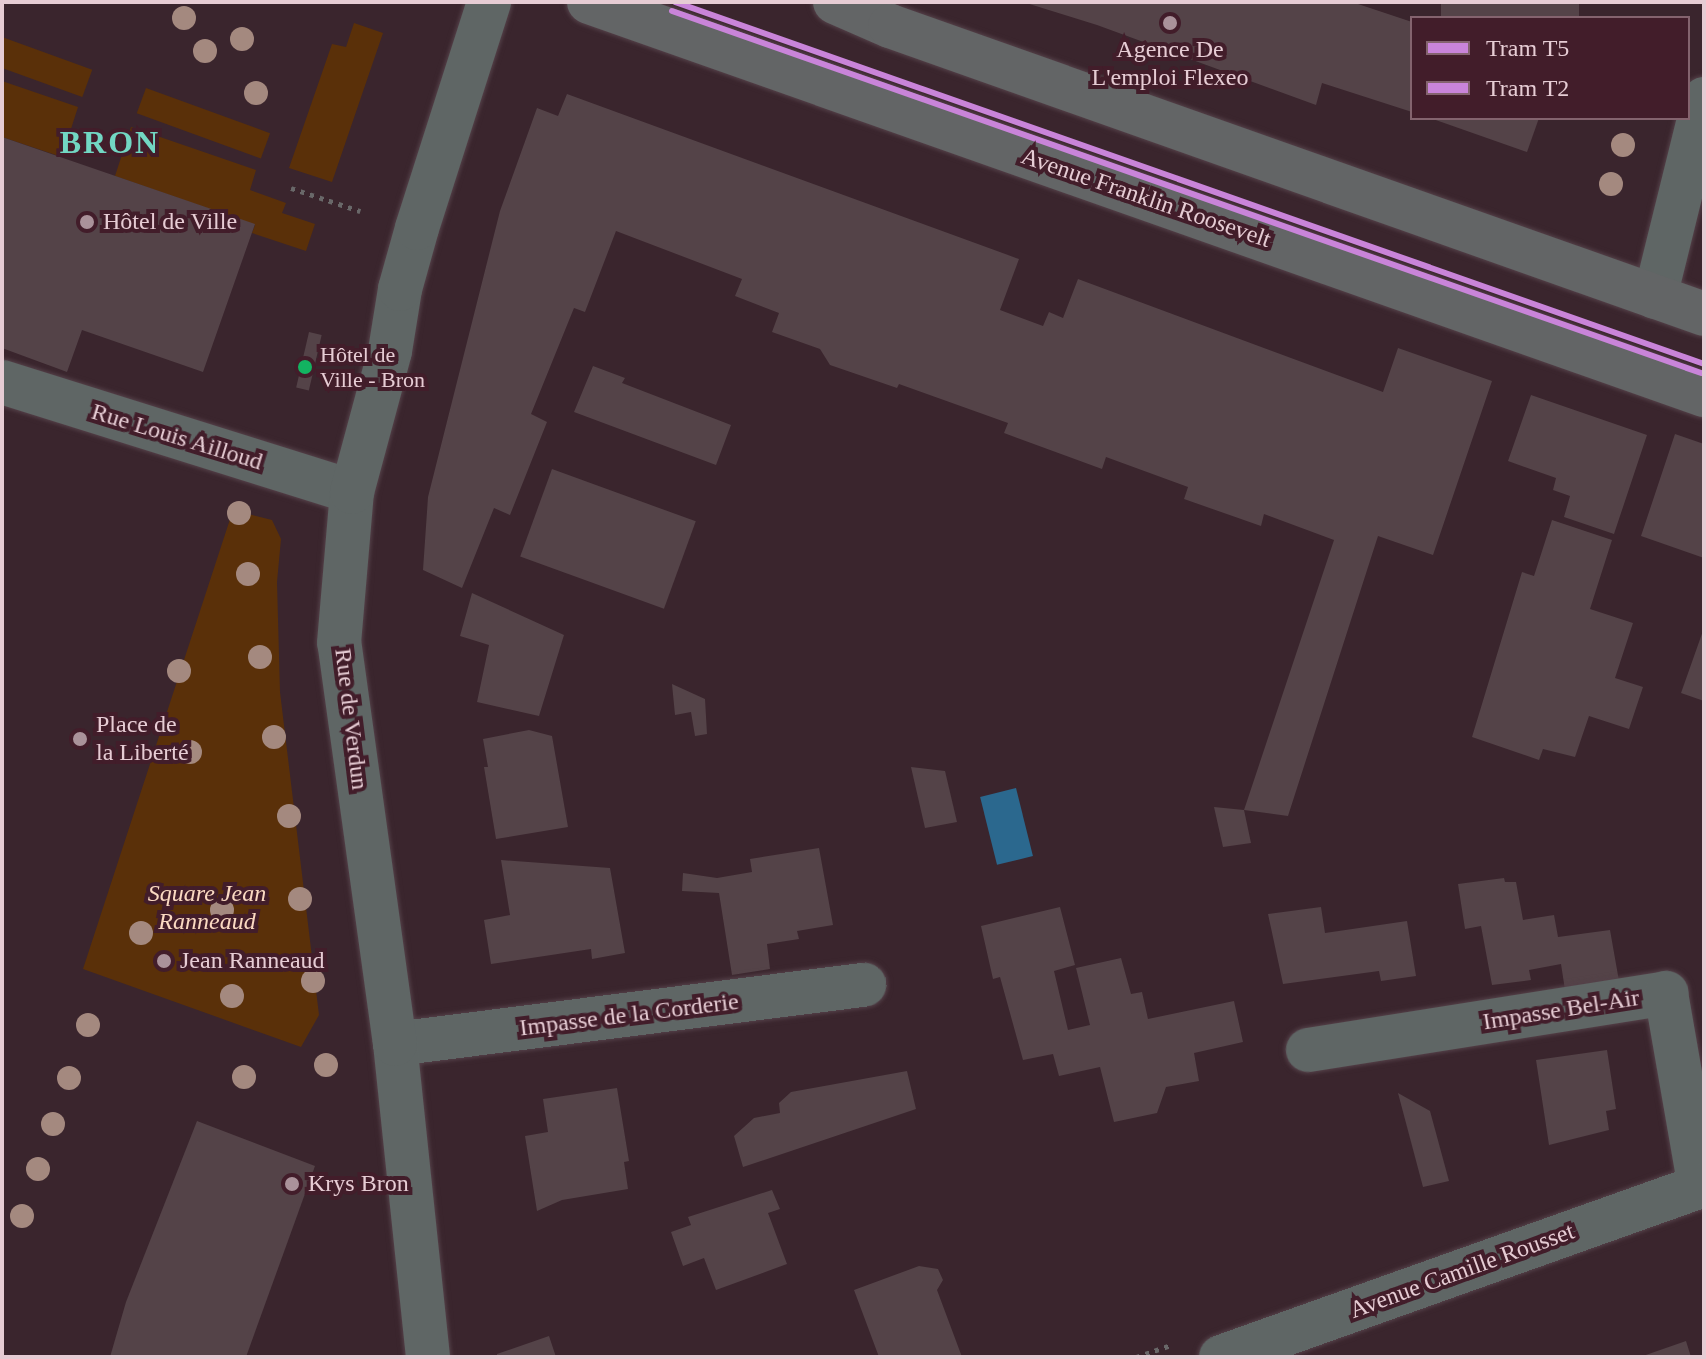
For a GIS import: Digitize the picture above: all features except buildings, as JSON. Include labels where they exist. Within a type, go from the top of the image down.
[{"type":"main road","name":"Avenue Franklin Roosevelt","points":[[589,2],[1704,395]]},
{"type":"main road","points":[[835,2],[920,37],[1704,314]]},
{"type":"street","name":"Rue de Verdun","points":[[428,1357],[395,1044],[339,643],[352,492],[390,351],[400,289],[417,228],[489,2]]},
{"type":"street","points":[[1655,297],[1704,99]]},
{"type":"street","name":"Rue Louis Ailloud","points":[[2,382],[352,492]]},
{"type":"street","name":"Impasse de la Corderie","points":[[395,1044],[864,985]]},
{"type":"street","name":"Impasse Bel-Air","points":[[1308,1050],[1666,993],[1702,1186]]},
{"type":"street","name":"Avenue Camille Rousset","points":[[1221,1357],[1702,1186]]},
{"type":"path","points":[[291,188],[360,211]]},
{"type":"green space","points":[[354,23],[383,33],[332,182],[289,168],[332,44],[346,47]]},
{"type":"green space","points":[[2,37],[92,70],[82,97],[2,68]]},
{"type":"green space","points":[[2,81],[78,107],[62,157],[2,137]]},
{"type":"green space","points":[[146,88],[270,133],[261,159],[137,113]]},
{"type":"green space","points":[[131,127],[256,170],[250,190],[286,203],[282,213],[315,224],[306,251],[252,233],[255,225],[115,176]]},
{"type":"green space","name":"Square Jean Ranneaud","points":[[233,510],[272,520],[281,539],[277,582],[280,692],[319,1015],[301,1047],[83,969]]},
{"type":"water","points":[[1016,788],[1033,856],[997,865],[980,797]]},
{"type":"tram line","name":"T5","points":[[675,2],[1704,364]]},
{"type":"tram line","name":"T2","points":[[672,11],[1701,373]]},
{"type":"place","name":"Agence De L'emploi Flexeo","points":[[1170,23]]},
{"type":"place","name":"Hôtel de Ville","points":[[87,222]]},
{"type":"place","name":"Hôtel de Ville - Bron","points":[[305,367]]},
{"type":"place","name":"Place de la Liberté","points":[[80,739]]},
{"type":"place","name":"Jean Ranneaud","points":[[164,961]]},
{"type":"place","name":"Krys Bron","points":[[292,1184]]},
{"type":"district","name":"BRON","points":[[110,142]]}]
